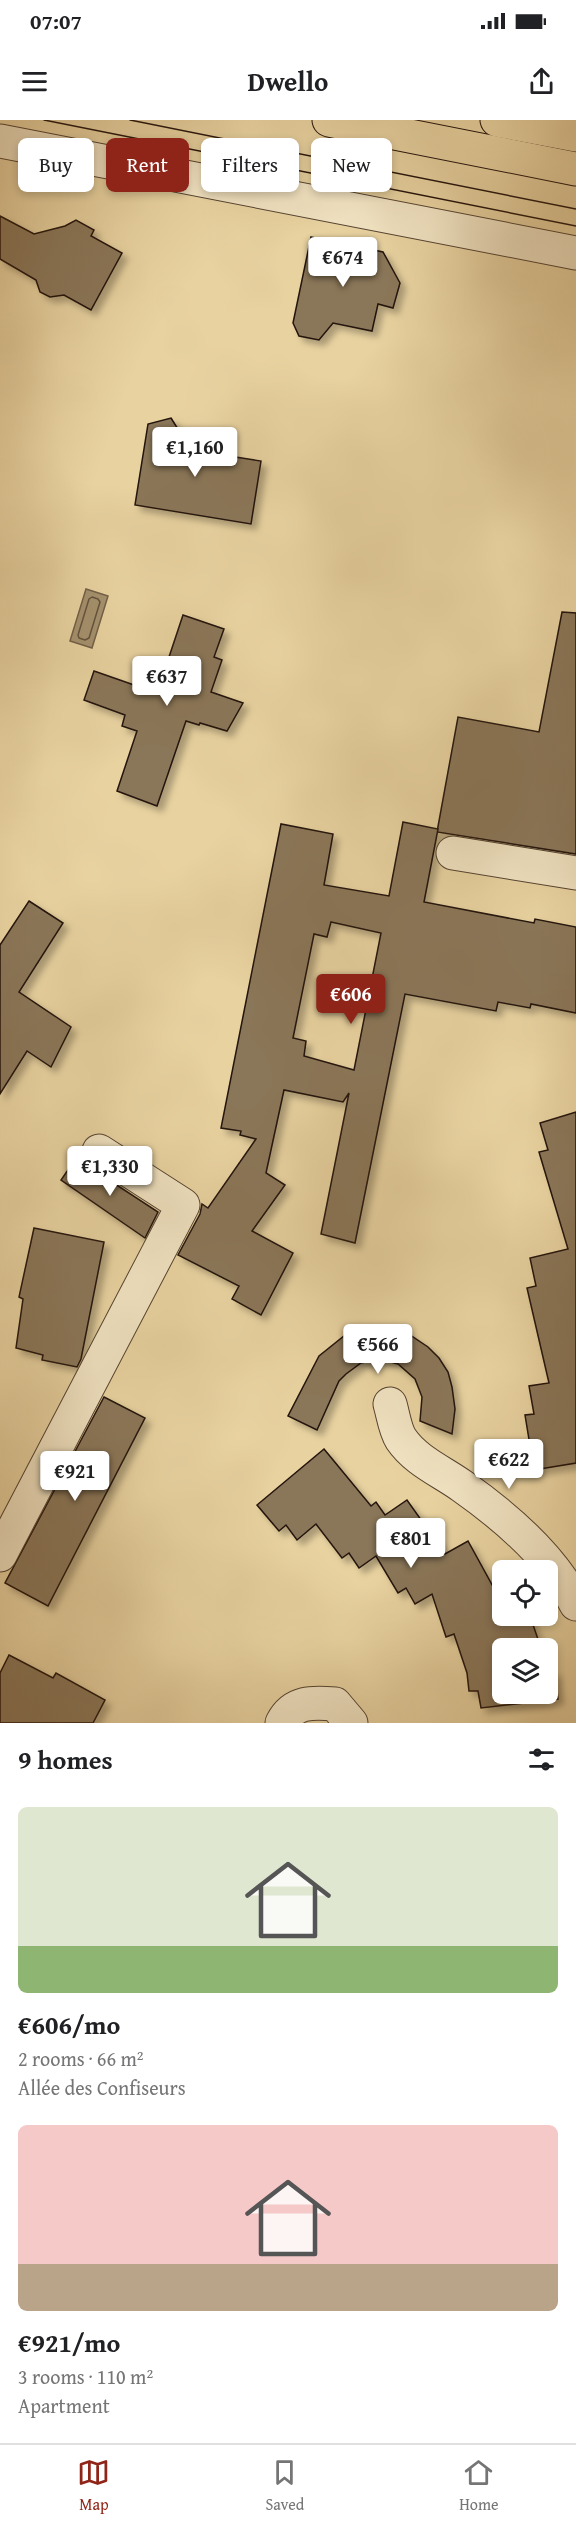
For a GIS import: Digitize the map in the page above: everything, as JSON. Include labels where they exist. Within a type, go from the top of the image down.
[{"type":"main road","points":[[329,120],[576,169]]},
{"type":"main road","points":[[497,120],[576,135]]},
{"type":"street","points":[[0,141],[576,253]]},
{"type":"street","points":[[453,853],[576,873]]},
{"type":"street","points":[[0,1555],[183,1205],[99,1151]]},
{"type":"street","points":[[390,1404],[400,1437],[423,1462],[461,1485],[512,1526],[536,1549],[575,1597]]},
{"type":"street","points":[[282,1723],[298,1705],[315,1702],[335,1704],[351,1723]]},
{"type":"water","points":[[86,589],[108,596],[92,648],[70,641]]},
{"type":"building","points":[[0,216],[34,234],[65,226],[76,220],[94,230],[91,236],[122,253],[91,310],[64,295],[50,297],[40,292],[36,280],[0,259]]},
{"type":"building","points":[[311,237],[383,252],[400,283],[393,308],[378,304],[372,331],[333,323],[319,340],[299,336],[293,323]]},
{"type":"building","points":[[171,418],[191,450],[261,461],[251,524],[135,505],[148,424]]},
{"type":"building","points":[[562,612],[576,613],[576,854],[437,832],[458,717],[539,732]]},
{"type":"building","points":[[183,615],[224,629],[214,657],[222,660],[211,692],[243,703],[227,731],[186,721],[157,806],[117,791],[137,731],[122,726],[125,715],[84,700],[94,671],[157,693]]},
{"type":"building","points":[[403,822],[438,829],[424,902],[534,923],[535,919],[576,927],[576,1013],[531,1004],[530,1008],[498,1002],[496,1011],[405,994],[355,1243],[321,1234],[349,1093],[343,1102],[284,1090],[266,1173],[285,1185],[252,1231],[293,1253],[261,1315],[232,1299],[239,1286],[178,1255],[200,1214],[202,1204],[208,1208],[256,1139],[240,1135],[241,1131],[221,1128],[281,824],[333,834],[324,885],[389,896]],"holes":[[[331,922],[381,933],[354,1070],[304,1056],[306,1041],[293,1038],[314,934],[327,937]]]},
{"type":"building","points":[[29,901],[63,923],[19,992],[71,1027],[51,1067],[27,1051],[0,1094],[0,945]]},
{"type":"building","points":[[576,1112],[576,1463],[534,1470],[525,1415],[534,1414],[529,1386],[549,1383],[527,1288],[536,1286],[530,1258],[568,1249],[539,1152],[548,1150],[540,1123]]},
{"type":"building","points":[[79,1154],[89,1167],[158,1212],[145,1238],[61,1180]]},
{"type":"building","points":[[34,1228],[104,1242],[81,1359],[77,1367],[42,1360],[43,1355],[16,1348],[23,1299],[19,1297]]},
{"type":"building","points":[[369,1328],[396,1330],[410,1335],[439,1358],[448,1372],[452,1387],[455,1409],[452,1434],[420,1421],[422,1397],[415,1379],[398,1364],[379,1359],[361,1363],[339,1381],[317,1430],[288,1416],[319,1356],[344,1336]]},
{"type":"building","points":[[104,1397],[145,1418],[48,1606],[5,1583]]},
{"type":"building","points":[[324,1449],[371,1506],[376,1502],[385,1515],[407,1500],[436,1541],[438,1540],[445,1554],[468,1541],[492,1585],[492,1626],[533,1626],[538,1638],[492,1638],[492,1704],[515,1704],[481,1708],[478,1691],[469,1691],[467,1673],[454,1634],[446,1637],[432,1594],[415,1604],[406,1588],[398,1593],[376,1556],[359,1568],[349,1553],[342,1558],[316,1524],[297,1540],[286,1525],[279,1531],[257,1505]]},
{"type":"building","points":[[9,1655],[53,1678],[56,1673],[105,1700],[93,1723],[0,1723],[0,1673]]},
{"type":"tram line","points":[[44,120],[576,226]]},
{"type":"tram line","points":[[130,120],[576,209]]}]
